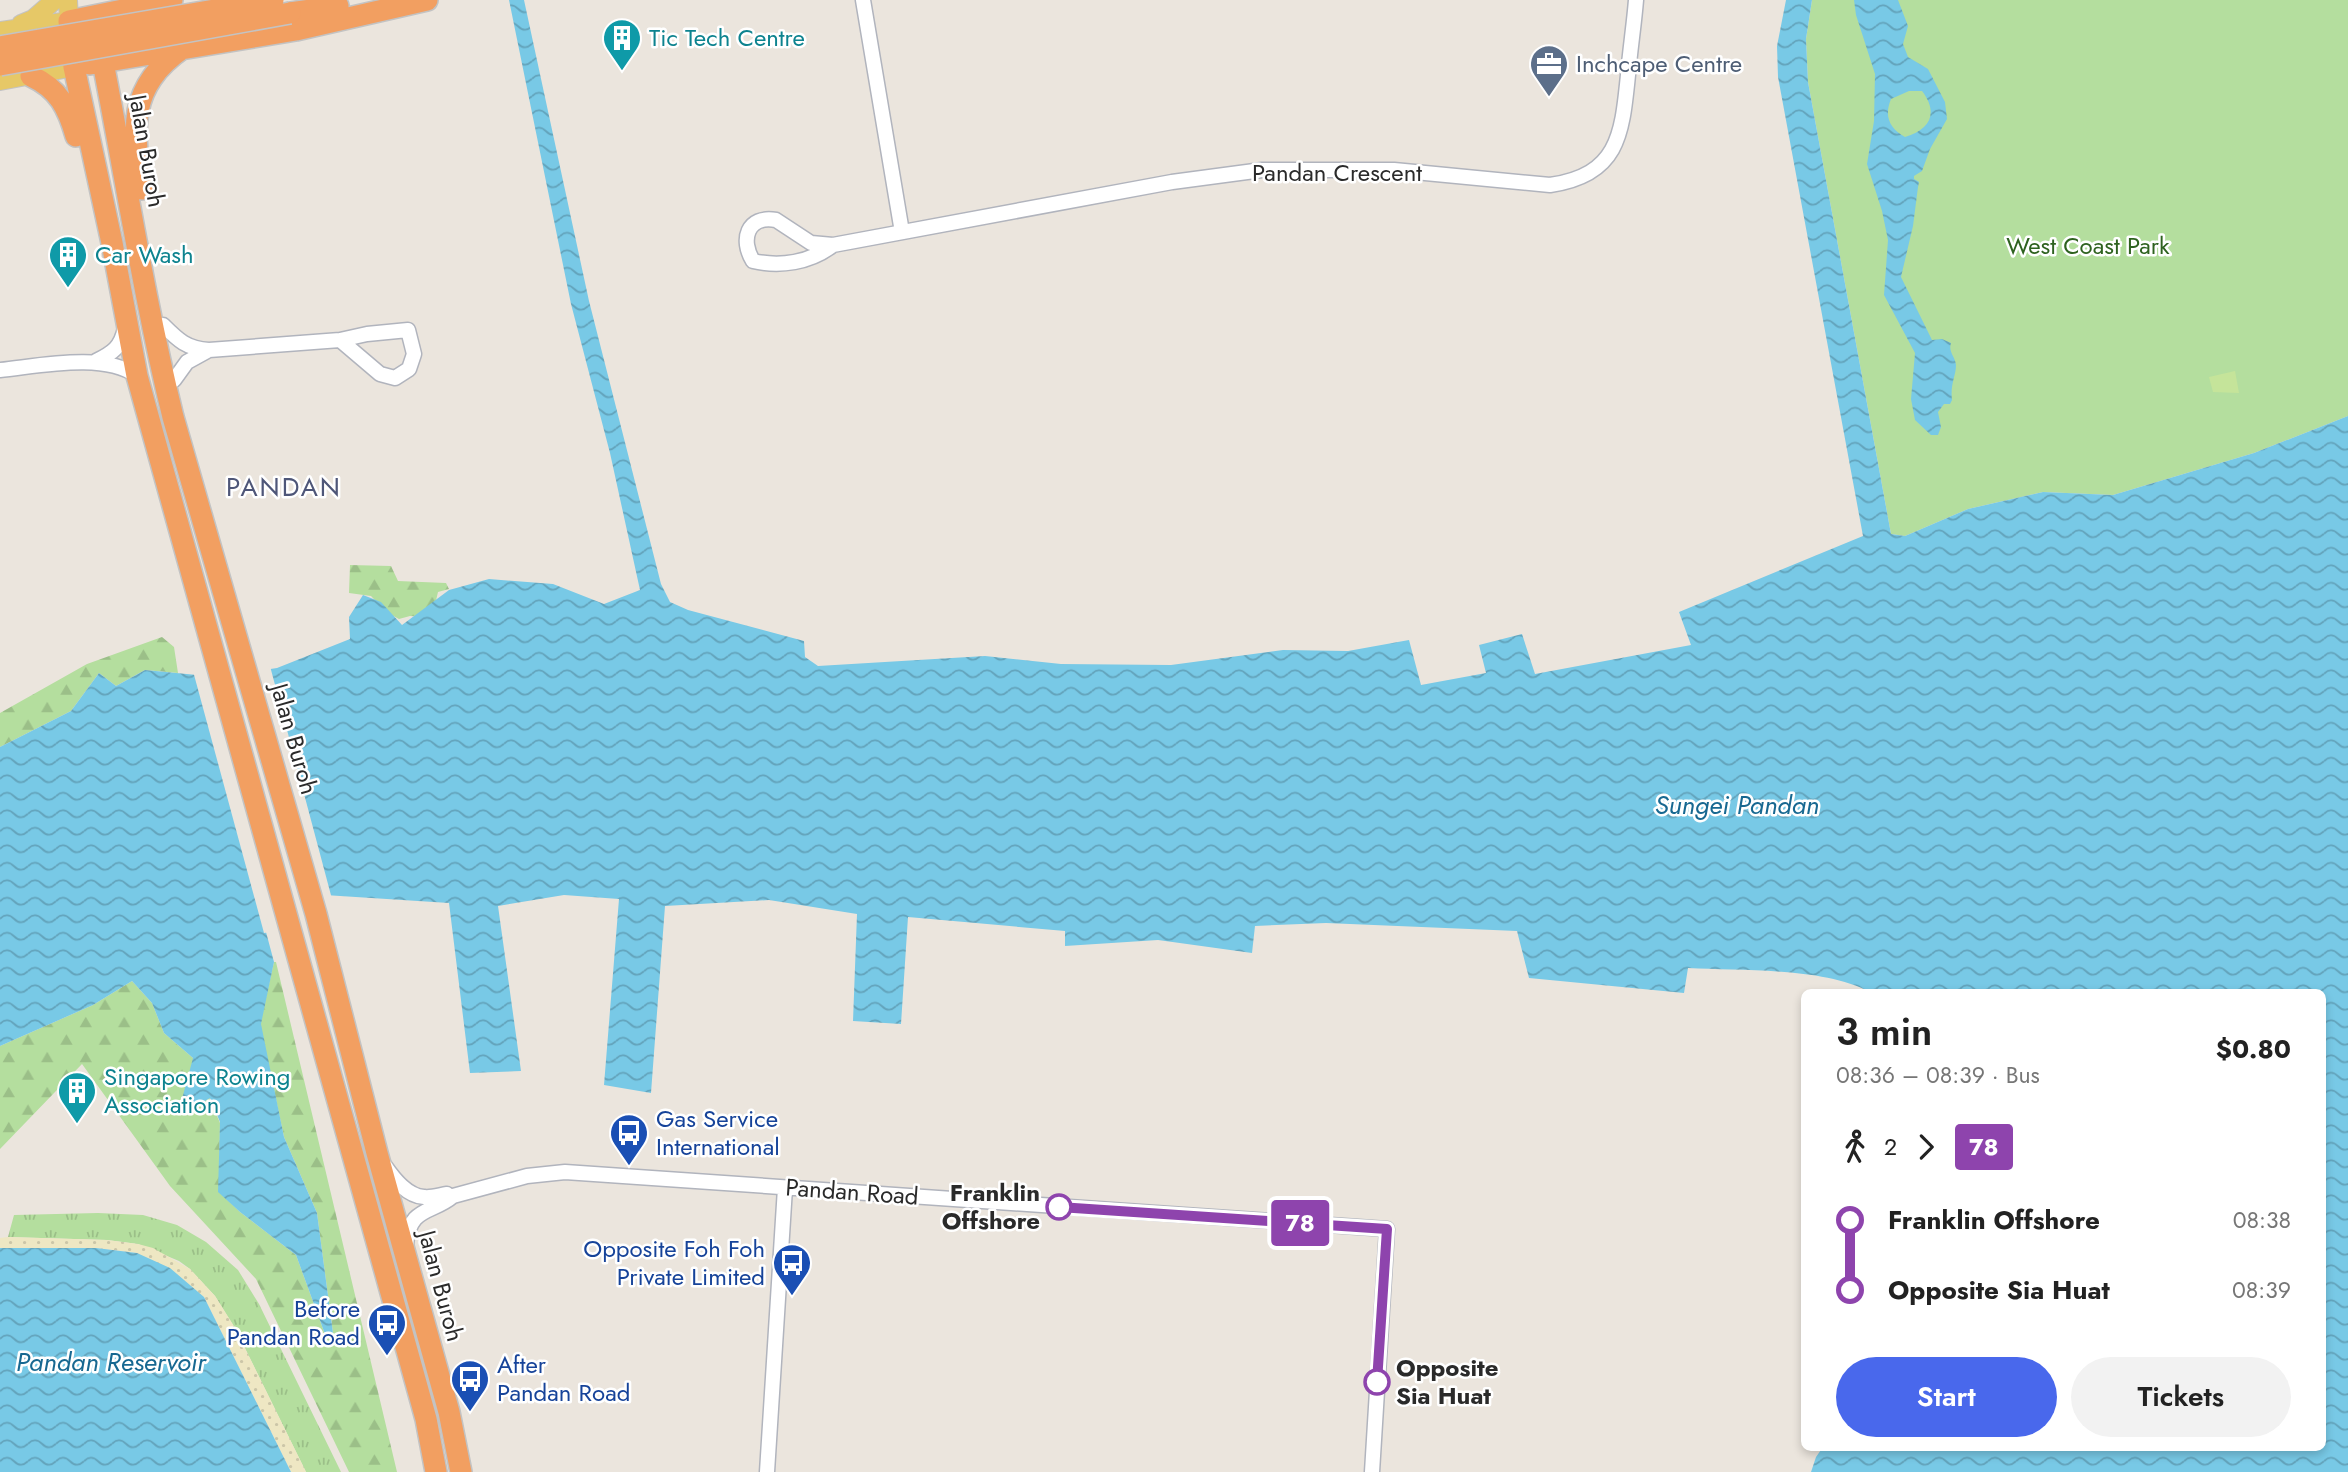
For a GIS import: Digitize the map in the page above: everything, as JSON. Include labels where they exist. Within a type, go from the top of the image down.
[{"type":"highway","points":[[3,36],[273,0]]},
{"type":"highway","points":[[0,65],[368,0]]},
{"type":"highway","points":[[74,66],[296,30],[427,0]]},
{"type":"highway","points":[[68,10],[157,1]]},
{"type":"highway","name":"Jalan Buroh","points":[[93,8],[153,337],[173,417],[316,914],[377,1153],[449,1412],[461,1472]]},
{"type":"highway","name":"Jalan Buroh","points":[[68,10],[74,66],[137,376],[426,1419],[436,1472]]},
{"type":"highway","points":[[173,417],[178,411],[174,380],[136,152],[136,131],[140,102],[146,85],[163,64],[183,48]]},
{"type":"highway","points":[[31,76],[58,94],[69,111],[96,214],[109,229]]},
{"type":"main road","points":[[3,36],[33,19],[55,0]]},
{"type":"main road","points":[[3,36],[68,10]]},
{"type":"main road","points":[[0,81],[74,66]]},
{"type":"street","points":[[863,0],[902,232]]},
{"type":"street","name":"Pandan Crescent","points":[[833,245],[815,258],[771,265],[752,261],[746,251],[748,230],[753,224],[769,219],[776,220],[811,243],[833,245],[1172,181],[1262,170],[1383,169],[1550,185],[1574,180],[1599,165],[1615,145],[1620,132],[1636,0]]},
{"type":"street","points":[[96,362],[112,354],[122,343],[127,321]]},
{"type":"street","points":[[163,325],[181,344],[189,348],[209,350],[340,341],[367,334],[408,330],[414,354],[409,369],[395,378],[380,374],[340,341]]},
{"type":"street","points":[[174,380],[187,362],[209,350]]},
{"type":"street","points":[[0,370],[96,362],[121,366],[137,376]]},
{"type":"street","name":"Pandan Road","points":[[377,1153],[395,1180],[410,1191],[424,1198],[445,1194],[453,1196]]},
{"type":"street","name":"Pandan Road","points":[[405,1253],[407,1235],[415,1218],[426,1209],[453,1196],[527,1176],[565,1172],[1387,1229],[1372,1472]]},
{"type":"street","points":[[767,1472],[785,1188]]},
{"type":"green space","name":"West Coast Park","points":[[1812,0],[2348,0],[2348,416],[2254,453],[2113,495],[2043,492],[1968,509],[1905,536],[1891,534],[1808,82],[1806,39]]},
{"type":"green space","points":[[2235,371],[2239,393],[2213,392],[2209,377]]},
{"type":"green space","points":[[350,565],[391,566],[398,581],[446,583],[449,589],[438,592],[434,609],[426,617],[410,616],[399,619],[386,612],[371,596],[349,593]]},
{"type":"green space","points":[[162,637],[174,647],[178,673],[145,670],[116,686],[99,673],[71,711],[0,747],[0,713],[87,664]]},
{"type":"green space","points":[[274,962],[397,1472],[349,1472],[256,1279],[170,1186],[82,1064],[0,1149],[0,1046],[93,1005],[132,981],[152,1003],[164,1033],[193,1058],[220,1123],[219,1192],[240,1212],[296,1255],[326,1337],[333,1333],[317,1213],[284,1137],[260,1024]]},
{"type":"green space","points":[[14,1215],[143,1215],[177,1225],[206,1242],[238,1270],[259,1304],[341,1472],[306,1472],[235,1328],[215,1296],[179,1261],[138,1244],[107,1240],[8,1237]]},
{"type":"sand","points":[[0,1238],[107,1240],[138,1244],[153,1248],[190,1269],[215,1296],[235,1328],[306,1472],[291,1472],[204,1297],[137,1253],[96,1248],[0,1248]]},
{"type":"water","name":"Sungei Pandan","points":[[509,0],[524,0],[589,301],[661,584],[670,602],[688,610],[804,641],[805,657],[818,666],[985,656],[1061,664],[1171,665],[1283,650],[1348,651],[1409,640],[1421,685],[1486,673],[1479,645],[1522,634],[1535,674],[1691,645],[1679,612],[1863,536],[1778,77],[1777,46],[1786,0],[1812,0],[1806,39],[1808,82],[1891,534],[1905,536],[1968,509],[2043,492],[2113,495],[2254,453],[2348,416],[2348,1472],[1811,1472],[1820,1451],[2326,1451],[2326,989],[1863,989],[1806,974],[1688,968],[1684,993],[1529,978],[1517,931],[1326,923],[1255,926],[1252,953],[1158,940],[1065,946],[1065,931],[908,917],[901,1024],[853,1021],[857,914],[769,900],[665,906],[651,1093],[604,1085],[619,899],[564,895],[498,906],[521,1071],[470,1073],[449,903],[278,892],[262,917],[274,962],[261,1024],[284,1137],[317,1213],[333,1333],[326,1337],[296,1255],[218,1192],[220,1122],[210,1098],[195,1107],[182,1099],[193,1058],[164,1033],[152,1003],[132,981],[93,1005],[0,1046],[0,747],[71,711],[99,673],[116,686],[145,670],[218,677],[277,668],[350,639],[349,617],[363,595],[381,602],[402,625],[449,590],[489,579],[553,584],[604,604],[640,590],[610,453],[571,304]]},
{"type":"water","points":[[1854,0],[1898,0],[1908,26],[1903,44],[1908,57],[1928,69],[1945,102],[1947,119],[1930,149],[1922,171],[1914,176],[1919,182],[1913,226],[1901,277],[1932,340],[1942,339],[1951,343],[1950,349],[1956,365],[1952,400],[1950,404],[1944,404],[1938,412],[1941,427],[1938,435],[1931,435],[1915,420],[1911,399],[1915,353],[1884,295],[1888,240],[1867,164],[1874,121],[1875,74],[1856,15]],"holes":[[[1909,91],[1922,91],[1930,106],[1929,120],[1921,130],[1905,137],[1895,130],[1889,121],[1891,99]]]},
{"type":"water","name":"Pandan Reservoir","points":[[0,1248],[96,1248],[137,1253],[170,1268],[204,1297],[291,1472],[0,1472]]},
{"type":"pier","points":[[270,666],[332,899],[280,896],[266,918],[270,932],[264,933],[193,671],[218,673]]},
{"type":"bus line","name":"78","points":[[1059,1207],[1387,1229],[1377,1382]]},
{"type":"place","name":"Tic Tech Centre","points":[[622,72]]},
{"type":"place","name":"Inchcape Centre","points":[[1549,98]]},
{"type":"place","name":"Car Wash","points":[[68,289]]},
{"type":"place","name":"Singapore Rowing Association","points":[[77,1125]]},
{"type":"place","name":"Gas Service International","points":[[629,1167]]},
{"type":"place","name":"Franklin Offshore","points":[[1059,1207]]},
{"type":"place","name":"Opposite Foh Foh Private Limited","points":[[792,1297]]},
{"type":"place","name":"Before Pandan Road","points":[[387,1357]]},
{"type":"place","name":"Opposite Sia Huat","points":[[1377,1382]]},
{"type":"place","name":"After Pandan Road","points":[[470,1413]]},
{"type":"district","name":"PANDAN","points":[[284,487]]}]
